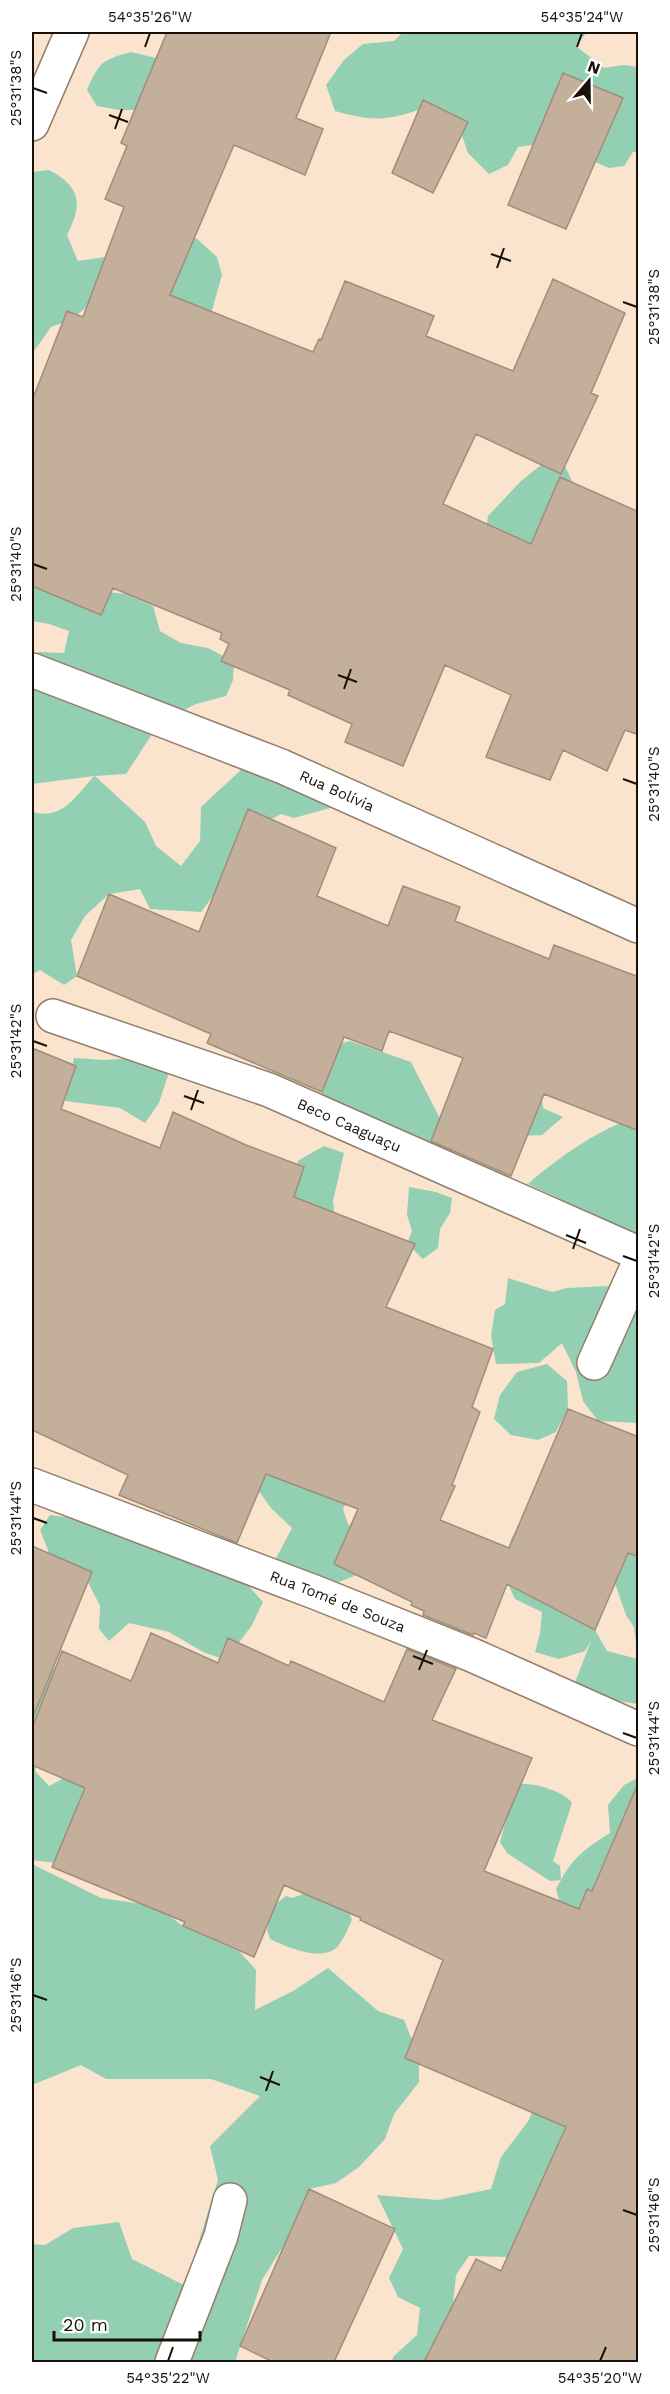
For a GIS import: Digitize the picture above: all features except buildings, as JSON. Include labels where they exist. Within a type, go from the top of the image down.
[{"type":"street","points":[[32,124],[72,32]]},
{"type":"street","name":"Rua Bolívia","points":[[32,670],[281,766],[639,926]]},
{"type":"street","name":"Beco Caaguaçu","points":[[53,1016],[269,1090],[639,1253]]},
{"type":"street","points":[[594,1363],[639,1265]]},
{"type":"street","name":"Rua Tomé de Souza","points":[[32,1485],[318,1593],[472,1656],[639,1729]]},
{"type":"street","points":[[171,2362],[221,2236],[230,2200]]},
{"type":"green space","points":[[403,32],[587,32],[576,46],[604,68],[624,65],[638,67],[638,152],[633,152],[624,166],[609,168],[595,162],[591,151],[533,145],[518,147],[508,165],[489,174],[468,153],[461,133],[432,105],[395,117],[384,118],[362,117],[335,111],[326,85],[344,60],[363,44],[394,41]]},
{"type":"green space","points":[[131,52],[156,58],[160,73],[135,110],[97,106],[87,90],[95,73],[107,60]]},
{"type":"green space","points":[[49,170],[68,183],[76,197],[75,214],[67,235],[78,261],[105,257],[116,271],[91,304],[70,320],[51,327],[32,354],[32,172]]},
{"type":"green space","points":[[196,238],[217,257],[222,275],[211,314],[166,295],[179,250]]},
{"type":"green space","points":[[541,465],[565,466],[573,483],[546,509],[529,549],[486,531],[488,516],[521,481]]},
{"type":"green space","points":[[32,579],[59,581],[89,590],[126,594],[153,606],[160,631],[181,643],[208,648],[234,662],[233,680],[226,696],[196,704],[160,722],[126,774],[95,776],[145,822],[156,846],[181,866],[200,841],[201,807],[242,769],[281,767],[330,808],[294,818],[281,814],[244,834],[216,892],[201,912],[150,909],[140,889],[109,894],[85,916],[71,940],[77,976],[64,985],[40,970],[32,975],[32,812],[43,814],[60,810],[74,799],[94,776],[32,784],[32,657],[39,652],[64,653],[69,631],[32,621]]},
{"type":"green space","points":[[350,1041],[411,1062],[452,1142],[425,1153],[320,1106],[322,1092],[296,1070],[327,1047]]},
{"type":"green space","points":[[74,1058],[104,1060],[135,1058],[170,1069],[159,1103],[145,1123],[120,1108],[65,1101]]},
{"type":"green space","points":[[539,1068],[543,1108],[563,1117],[542,1135],[523,1136]]},
{"type":"green space","points":[[638,1115],[638,1423],[598,1421],[583,1401],[576,1372],[562,1343],[539,1363],[496,1364],[491,1336],[495,1310],[505,1304],[508,1278],[552,1292],[567,1288],[609,1286],[621,1266],[591,1226],[578,1211],[565,1202],[528,1184],[580,1145],[607,1129]]},
{"type":"green space","points":[[324,1146],[344,1153],[333,1201],[336,1228],[279,1193],[299,1160]]},
{"type":"green space","points":[[409,1187],[436,1192],[452,1198],[450,1213],[440,1229],[438,1248],[423,1259],[407,1244],[412,1231],[407,1215]]},
{"type":"green space","points":[[547,1364],[567,1381],[568,1409],[556,1432],[538,1440],[511,1435],[494,1419],[500,1395],[517,1372]]},
{"type":"green space","points":[[274,1450],[353,1489],[343,1509],[348,1524],[369,1541],[359,1574],[334,1584],[272,1566],[292,1528],[271,1508],[250,1479]]},
{"type":"green space","points":[[50,1515],[87,1520],[231,1566],[263,1602],[252,1625],[226,1660],[203,1652],[169,1632],[129,1623],[109,1641],[99,1629],[100,1606],[85,1576],[67,1567],[49,1553],[40,1530]]},
{"type":"green space","points":[[525,1523],[599,1606],[601,1617],[595,1630],[607,1651],[638,1659],[638,1704],[618,1701],[600,1715],[569,1698],[591,1641],[585,1651],[559,1659],[535,1652],[542,1612],[515,1599],[508,1584],[505,1556],[512,1537]]},
{"type":"green space","points":[[638,1547],[638,1659],[634,1627],[626,1615],[612,1575],[623,1556]]},
{"type":"green space","points":[[32,1650],[53,1668],[67,1687],[42,1739],[35,1771],[49,1786],[64,1778],[94,1772],[55,1863],[32,1860]]},
{"type":"green space","points":[[638,1778],[638,1811],[632,1821],[614,1838],[594,1885],[606,1906],[589,1916],[561,1907],[556,1889],[571,1865],[582,1853],[610,1833],[608,1805],[624,1785]]},
{"type":"green space","points":[[530,1784],[546,1788],[562,1795],[572,1803],[553,1861],[560,1866],[561,1880],[550,1881],[507,1853],[500,1842],[506,1820],[503,1793],[516,1785]]},
{"type":"green space","points":[[32,1864],[101,1898],[156,1906],[183,1926],[240,1952],[256,1970],[255,2010],[293,1991],[328,1968],[378,2011],[404,2020],[419,2057],[419,2082],[394,2114],[385,2139],[359,2167],[336,2183],[309,2189],[285,2243],[262,2280],[235,2362],[32,2362],[32,2244],[45,2245],[73,2228],[119,2222],[132,2259],[190,2288],[195,2254],[218,2180],[210,2146],[260,2096],[211,2079],[106,2079],[81,2065],[32,2085]]},
{"type":"green space","points":[[312,1891],[345,1902],[352,1920],[338,1946],[324,1953],[305,1952],[270,1939],[267,1930],[273,1906],[286,1896],[292,1898]]},
{"type":"green space","points":[[545,2078],[576,2116],[508,2257],[469,2256],[456,2275],[453,2305],[425,2362],[391,2362],[394,2356],[417,2335],[420,2308],[398,2297],[389,2278],[403,2249],[377,2195],[438,2200],[491,2189],[501,2157],[529,2120]]}]
